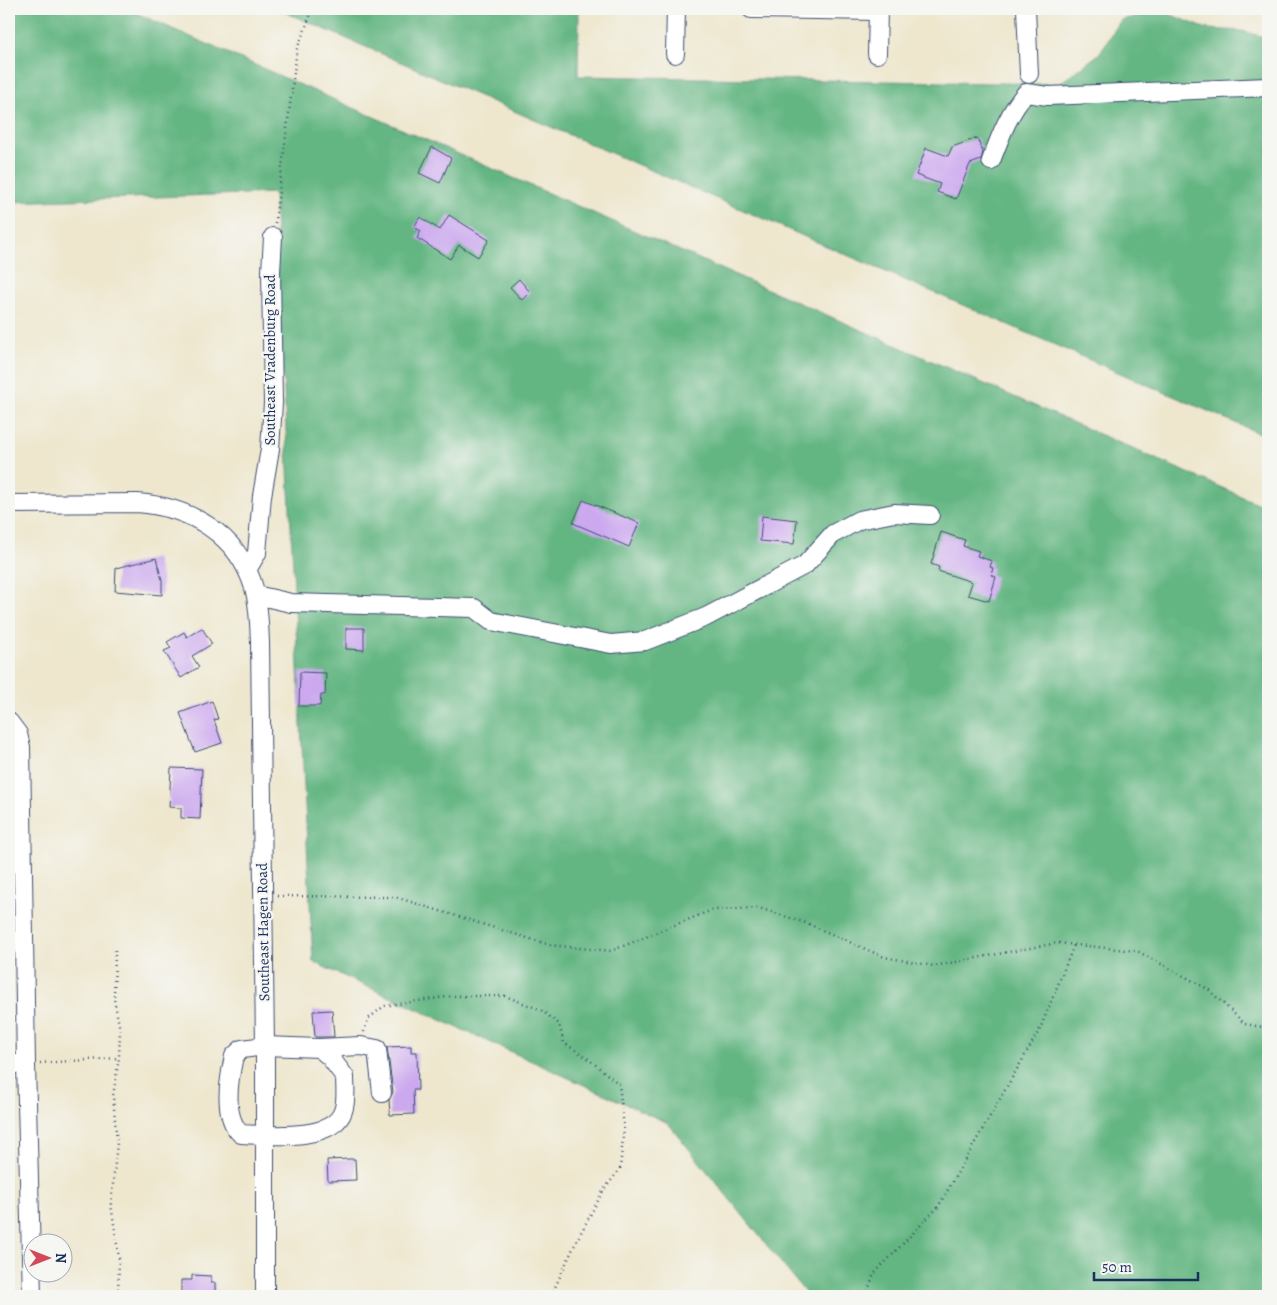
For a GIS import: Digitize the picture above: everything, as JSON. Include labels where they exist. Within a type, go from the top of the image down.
[{"type":"street","points":[[675,54],[676,9]]},
{"type":"street","points":[[751,9],[878,10],[877,54]]},
{"type":"street","points":[[1026,9],[1030,74]]},
{"type":"street","points":[[991,161],[1002,131],[1017,103],[1026,93],[1048,96],[1268,86]]},
{"type":"street","name":"Southeast Vradenburg Road","points":[[247,570],[257,553],[262,496],[270,450],[273,402],[271,272],[273,237]]},
{"type":"street","name":"Southeast Hagen Road","points":[[9,504],[137,503],[167,507],[190,515],[211,527],[227,541],[247,570],[256,595],[260,642],[265,1046],[265,1296]]},
{"type":"street","points":[[256,595],[290,603],[474,608],[491,621],[612,644],[645,640],[706,617],[805,565],[833,534],[860,520],[894,513],[930,514]]},
{"type":"street","points":[[11,723],[18,734],[21,747],[17,1064],[32,1296]]},
{"type":"street","points":[[318,1048],[330,1057],[345,1077],[344,1110],[336,1124],[317,1133],[241,1134],[233,1126],[229,1080],[234,1056],[242,1049],[265,1046],[318,1048],[361,1046],[377,1049],[382,1093]]},
{"type":"path","points":[[273,237],[278,182],[298,49],[313,9]]},
{"type":"path","points":[[263,896],[395,898],[550,945],[611,951],[712,910],[760,908],[806,923],[884,957],[934,966],[1057,943],[1137,951],[1208,989],[1245,1024],[1268,1028]]},
{"type":"path","points":[[866,1296],[874,1274],[938,1206],[1040,1029],[1074,945]]},
{"type":"path","points":[[116,950],[114,999],[120,1030],[119,1058],[113,1096],[117,1143],[111,1204],[119,1258],[118,1296]]},
{"type":"path","points":[[361,1046],[368,1019],[384,1006],[453,996],[505,996],[541,1010],[559,1024],[564,1043],[586,1056],[619,1084],[624,1127],[620,1168],[603,1191],[551,1296]]},
{"type":"path","points":[[17,1064],[119,1058]]},
{"type":"green space","points":[[9,9],[127,9],[1268,508],[1268,1296],[808,1296],[668,1123],[313,962],[274,193],[9,202]]},
{"type":"green space","points":[[278,9],[579,9],[578,76],[1059,84],[1099,54],[1121,20],[1161,11],[1207,29],[1242,31],[1261,36],[1268,45],[1268,437]]},
{"type":"building","points":[[977,138],[983,152],[981,160],[970,164],[956,199],[937,192],[940,184],[916,175],[926,148],[948,156],[952,147]]},
{"type":"building","points":[[432,147],[451,158],[440,183],[419,173]]},
{"type":"building","points":[[449,215],[489,240],[478,257],[459,245],[450,259],[417,238],[421,231],[414,227],[420,217],[440,230]]},
{"type":"building","points":[[519,279],[530,292],[522,300],[510,287]]},
{"type":"building","points":[[583,500],[639,523],[629,547],[573,523]]},
{"type":"building","points":[[762,516],[797,520],[794,544],[760,541]]},
{"type":"building","points":[[941,532],[965,540],[963,546],[979,551],[977,556],[992,561],[990,567],[993,568],[991,575],[996,577],[989,601],[968,595],[972,582],[938,571],[939,567],[931,564]]},
{"type":"building","points":[[156,558],[162,580],[162,595],[115,591],[116,568]]},
{"type":"building","points":[[202,628],[212,644],[192,656],[199,667],[181,678],[164,651],[171,648],[167,642],[184,632],[187,637]]},
{"type":"building","points":[[346,628],[364,628],[364,650],[346,649]]},
{"type":"building","points":[[300,672],[326,673],[325,695],[321,695],[320,706],[299,706]]},
{"type":"building","points":[[212,701],[218,719],[214,720],[222,743],[195,752],[180,713]]},
{"type":"building","points":[[171,768],[202,769],[200,819],[181,818],[181,808],[169,807]]},
{"type":"building","points":[[332,1010],[334,1037],[315,1037],[313,1011]]},
{"type":"building","points":[[411,1046],[411,1052],[417,1052],[418,1090],[413,1090],[414,1114],[390,1115],[389,1100],[393,1092],[387,1047]]},
{"type":"building","points":[[355,1159],[356,1180],[328,1181],[327,1160]]},
{"type":"building","points":[[192,1275],[211,1276],[211,1283],[215,1283],[215,1296],[181,1296],[181,1280],[192,1280]]}]
